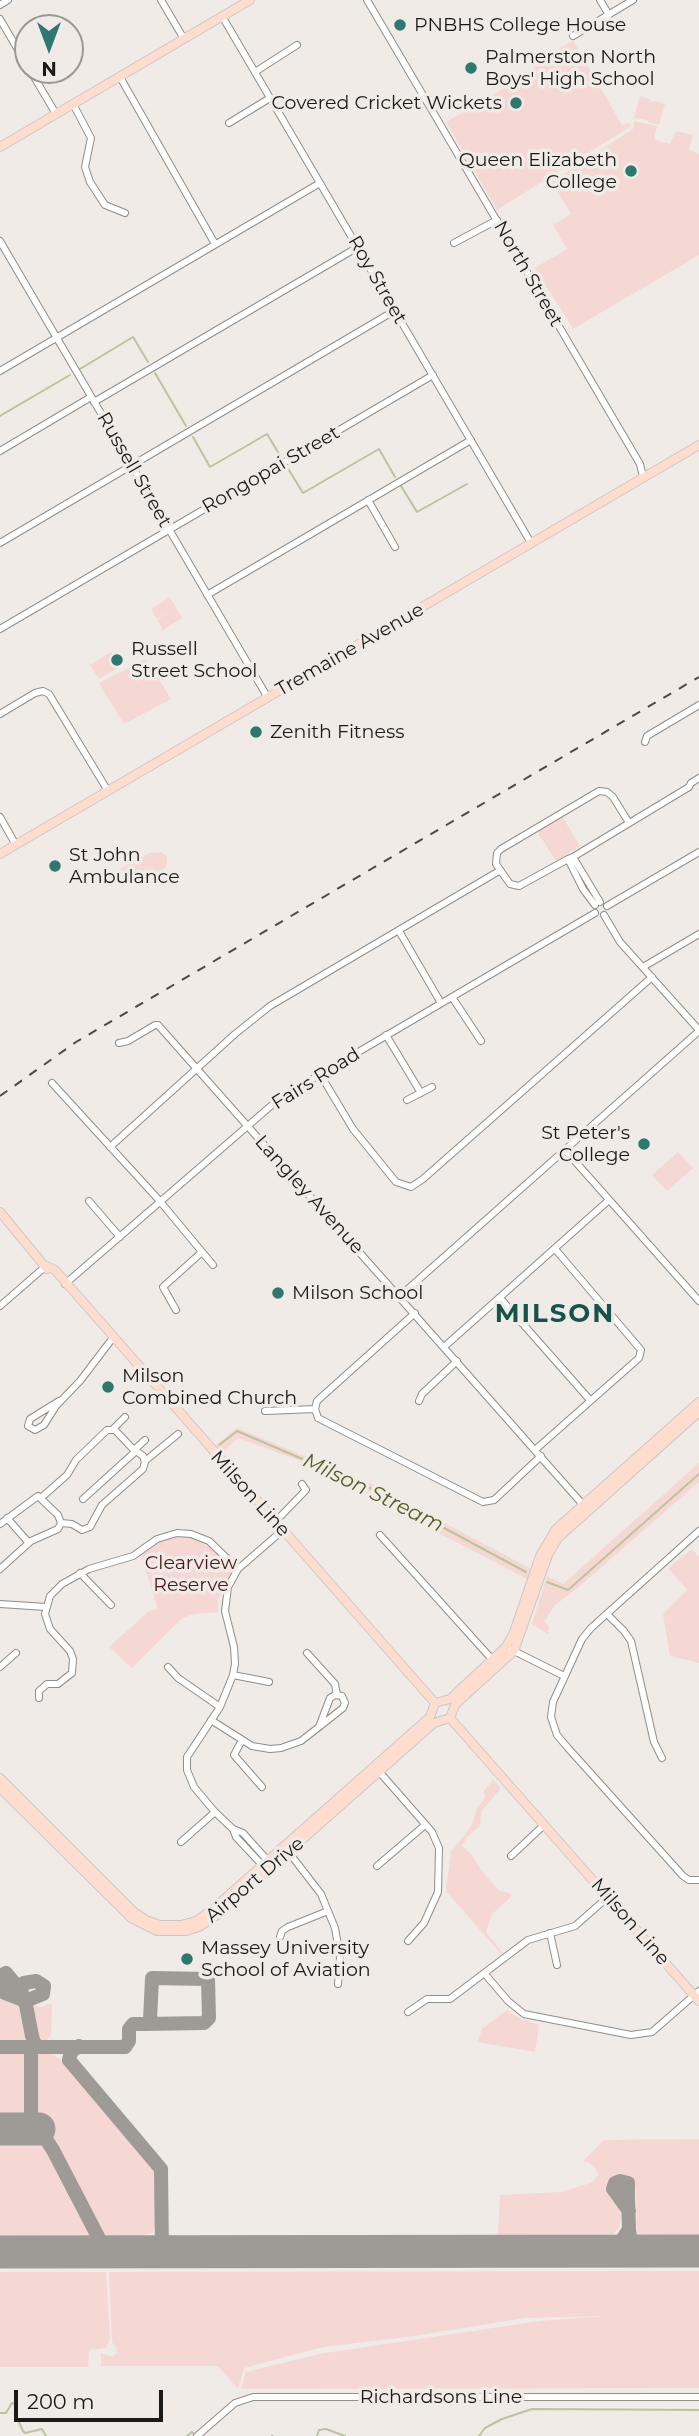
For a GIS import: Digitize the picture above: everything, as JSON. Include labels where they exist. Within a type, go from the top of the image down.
[{"type":"main road","points":[[0,146],[244,2]]},
{"type":"main road","name":"Tremaine Avenue","points":[[0,855],[699,445]]},
{"type":"main road","name":"Milson Line","points":[[0,1212],[58,1282],[65,1284]]},
{"type":"main road","name":"Milson Line","points":[[46,1266],[55,1270],[437,1705]]},
{"type":"main road","points":[[668,1435],[699,1402]]},
{"type":"main road","points":[[496,1664],[510,1649],[553,1546],[585,1507],[668,1435],[699,1412]]},
{"type":"main road","name":"Airport Drive","points":[[0,1778],[134,1912],[153,1923],[174,1926],[195,1921],[267,1866],[377,1769],[430,1717],[437,1705],[450,1699],[496,1664]]},
{"type":"main road","name":"Airport Drive","points":[[377,1769],[435,1723],[448,1716],[496,1664]]},
{"type":"main road","points":[[449,1703],[448,1716],[435,1718],[437,1705],[449,1703]]},
{"type":"main road","name":"Milson Line","points":[[448,1716],[697,1996]]},
{"type":"main road","name":"Airport Drive","points":[[0,1788],[125,1913],[150,1929],[172,1933],[199,1927],[217,1915],[267,1866]]},
{"type":"street","points":[[0,5],[8,0]]},
{"type":"street","points":[[161,0],[184,39]]},
{"type":"street","name":"North Street","points":[[367,0],[640,464],[643,477]]},
{"type":"street","points":[[600,0],[609,15]]},
{"type":"street","points":[[573,36],[634,0]]},
{"type":"street","name":"Roy Street","points":[[222,16],[531,543]]},
{"type":"street","points":[[0,19],[14,43]]},
{"type":"street","points":[[254,72],[297,45]]},
{"type":"street","points":[[120,77],[215,244]]},
{"type":"street","points":[[38,84],[56,114]]},
{"type":"street","points":[[229,123],[270,98]]},
{"type":"street","points":[[73,104],[91,138],[85,167],[90,182],[105,205],[125,213]]},
{"type":"street","points":[[0,371],[320,183]]},
{"type":"street","points":[[454,243],[496,220]]},
{"type":"street","name":"Russell Street","points":[[0,241],[268,698]]},
{"type":"street","points":[[0,451],[358,247]]},
{"type":"street","points":[[0,543],[394,310]]},
{"type":"street","name":"Rongopai Street","points":[[0,629],[433,375]]},
{"type":"street","points":[[207,595],[471,440]]},
{"type":"street","points":[[368,500],[395,547]]},
{"type":"street","points":[[0,714],[35,693],[43,691],[49,694],[108,791]]},
{"type":"street","points":[[645,742],[647,736],[699,705]]},
{"type":"street","points":[[689,787],[699,778]]},
{"type":"street","points":[[629,823],[612,797],[607,792],[599,791],[501,849],[496,856],[499,872],[510,884],[519,886],[570,858],[629,823],[689,787],[699,785]]},
{"type":"street","points":[[0,817],[16,845]]},
{"type":"street","points":[[400,1296],[699,1031],[620,942],[604,915],[607,906],[699,852]]},
{"type":"street","points":[[570,858],[583,889],[598,903],[607,906]]},
{"type":"street","points":[[110,1147],[271,1006],[499,872]]},
{"type":"street","points":[[598,903],[595,913],[598,916],[604,915]]},
{"type":"street","name":"Fairs Road","points":[[65,1284],[280,1098],[595,913]]},
{"type":"street","points":[[399,931],[441,1003]]},
{"type":"street","points":[[643,967],[699,934]]},
{"type":"street","points":[[320,1074],[353,1129],[396,1182],[411,1186],[423,1179],[652,977]]},
{"type":"street","points":[[452,997],[481,1041]]},
{"type":"street","name":"Langley Avenue","points":[[119,1044],[155,1025],[400,1296],[585,1507]]},
{"type":"street","points":[[386,1035],[421,1093]]},
{"type":"street","points":[[52,1083],[213,1265]]},
{"type":"street","points":[[407,1100],[432,1087]]},
{"type":"street","points":[[565,1150],[699,1301]]},
{"type":"street","points":[[444,1347],[609,1200]]},
{"type":"street","points":[[89,1201],[120,1237]]},
{"type":"street","points":[[535,1450],[639,1358],[640,1350],[555,1249]]},
{"type":"street","points":[[176,1310],[163,1287],[202,1252]]},
{"type":"street","points":[[0,1307],[46,1266]]},
{"type":"street","points":[[55,1270],[68,1276],[77,1275]]},
{"type":"street","points":[[500,1298],[590,1401]]},
{"type":"street","points":[[415,1313],[317,1401],[315,1409],[318,1418],[483,1502],[494,1500],[541,1456]]},
{"type":"street","points":[[60,1401],[30,1419],[27,1424],[30,1428],[35,1430],[42,1427],[60,1401],[80,1381],[113,1339]]},
{"type":"street","points":[[419,1401],[422,1394],[457,1361]]},
{"type":"street","points":[[265,1411],[315,1409]]},
{"type":"street","points":[[0,1524],[35,1497],[42,1497],[67,1475],[86,1449],[125,1417]]},
{"type":"street","points":[[113,1429],[145,1461]]},
{"type":"street","points":[[61,1523],[72,1524],[82,1530],[90,1527],[102,1505],[143,1469],[145,1461],[178,1434]]},
{"type":"street","points":[[83,1499],[145,1440]]},
{"type":"street","points":[[275,1522],[306,1490],[302,1484]]},
{"type":"street","points":[[0,1569],[29,1543],[57,1530],[61,1523],[60,1517],[42,1497]]},
{"type":"street","points":[[7,1518],[29,1543]]},
{"type":"street","points":[[267,1866],[236,1838],[233,1829],[194,1787],[187,1770],[187,1758],[220,1707],[233,1675],[234,1647],[225,1611],[228,1587],[238,1569],[283,1530]]},
{"type":"street","points":[[699,1531],[582,1639],[551,1708],[557,1735],[683,1876],[689,1881],[699,1880]]},
{"type":"street","points":[[39,1698],[39,1691],[47,1684],[58,1684],[72,1673],[73,1660],[70,1651],[48,1625],[46,1607],[52,1592],[80,1573],[133,1556],[163,1536],[185,1533],[198,1535],[209,1541],[238,1569]]},
{"type":"street","points":[[380,1535],[496,1664]]},
{"type":"street","points":[[80,1573],[111,1605]]},
{"type":"street","points":[[0,1604],[46,1607]]},
{"type":"street","points":[[607,1614],[631,1641],[654,1742],[662,1758]]},
{"type":"street","points":[[510,1649],[565,1676]]},
{"type":"street","points":[[211,1720],[258,1748],[281,1748],[302,1741],[344,1707],[344,1699],[337,1695],[335,1684],[307,1653]]},
{"type":"street","points":[[0,1666],[16,1654]]},
{"type":"street","points":[[168,1667],[178,1678],[220,1707]]},
{"type":"street","points":[[233,1675],[269,1682]]},
{"type":"street","points":[[319,1727],[329,1700],[337,1695]]},
{"type":"street","points":[[242,1740],[233,1755],[262,1787]]},
{"type":"street","points":[[377,1769],[432,1832],[439,1848],[438,1892],[424,1923],[408,1941]]},
{"type":"street","points":[[181,1842],[215,1812]]},
{"type":"street","points":[[377,1866],[425,1825]]},
{"type":"street","points":[[511,1856],[514,1850],[544,1825]]},
{"type":"street","points":[[286,1850],[321,1894],[335,1928],[340,1957],[338,1984]]},
{"type":"street","points":[[408,2012],[427,1999],[450,1999],[528,1940],[575,1926],[608,1897]]},
{"type":"street","points":[[280,1937],[282,1931],[288,1927],[328,1911]]},
{"type":"street","points":[[550,1933],[557,1965]]},
{"type":"street","points":[[484,1973],[508,2001],[524,2014],[631,2035],[652,2032],[697,1996]]},
{"type":"street","name":"Richardsons Line","points":[[197,2436],[235,2403],[253,2397],[699,2397]]},
{"type":"green space","points":[[573,40],[622,125],[629,123],[631,126],[497,210],[446,122],[524,77],[544,59]]},
{"type":"green space","points":[[640,96],[651,102],[665,104],[659,125],[634,118]]},
{"type":"green space","name":"Queen Elizabeth College","points":[[634,121],[657,126],[654,140],[670,144],[676,131],[693,135],[689,150],[699,154],[699,255],[573,329],[535,268],[567,249],[553,225],[571,214],[552,182],[633,129]]},
{"type":"green space","points":[[170,597],[182,618],[163,630],[157,620],[170,611],[157,619],[151,609]]},
{"type":"green space","points":[[111,652],[121,666],[99,679],[90,665]]},
{"type":"green space","points":[[146,659],[171,699],[124,724],[99,683]]},
{"type":"green space","points":[[562,816],[580,846],[556,861],[537,831]]},
{"type":"green space","points":[[161,852],[167,856],[167,866],[142,885],[132,886],[118,877],[120,869],[150,853]]},
{"type":"green space","points":[[678,1152],[693,1168],[667,1191],[652,1175]]},
{"type":"green space","points":[[237,1428],[374,1485],[531,1569],[527,1579],[301,1461],[238,1438],[222,1453],[215,1446]]},
{"type":"green space","points":[[699,1463],[699,1482],[555,1605],[544,1622],[549,1626],[548,1634],[532,1624],[547,1576],[563,1584]]},
{"type":"green space","name":"Clearview Reserve","points":[[174,1537],[204,1541],[233,1569],[218,1600],[218,1612],[182,1618],[132,1668],[109,1647],[149,1611],[158,1609],[141,1556],[156,1543]]},
{"type":"green space","points":[[692,1549],[699,1557],[699,1663],[670,1656],[663,1614],[687,1590],[668,1568]]},
{"type":"green space","points":[[493,1780],[501,1788],[481,1812],[480,1826],[467,1837],[462,1846],[499,1890],[511,1894],[492,1914],[486,1932],[503,1953],[501,1954],[446,1891],[451,1852],[472,1825],[476,1811],[485,1797],[484,1791]]},
{"type":"green space","points":[[0,1995],[23,2006],[29,2032],[22,2042],[0,2043]]},
{"type":"green space","points":[[32,2005],[41,2007],[52,2005],[51,2035],[44,2043],[36,2038],[30,2008]]},
{"type":"green space","points":[[507,2010],[519,2018],[539,2025],[535,2052],[478,2042],[482,2029]]},
{"type":"green space","points":[[0,2051],[49,2053],[73,2071],[153,2167],[156,2175],[156,2226],[153,2232],[141,2236],[0,2236]]},
{"type":"green space","points":[[699,2139],[699,2235],[637,2236],[636,2187],[630,2179],[624,2177],[613,2180],[608,2187],[610,2198],[622,2217],[613,2234],[498,2236],[500,2195],[561,2192],[591,2183],[598,2175],[596,2169],[583,2161],[604,2140]]},
{"type":"green space","points":[[699,2271],[699,2388],[241,2389],[246,2372],[319,2354],[540,2321],[605,2316],[525,2318],[323,2347],[244,2368],[238,2389],[218,2366],[101,2366],[101,2353],[112,2357],[117,2353],[112,2342],[109,2272]]},
{"type":"green space","points":[[0,2272],[106,2272],[110,2340],[106,2348],[89,2350],[88,2367],[0,2367]]},
{"type":"waterway","points":[[80,369],[133,337],[148,362]]},
{"type":"waterway","points":[[155,373],[186,426]]},
{"type":"waterway","points":[[0,416],[70,375]]},
{"type":"waterway","points":[[193,437],[210,467],[267,434],[281,457]]},
{"type":"waterway","points":[[287,467],[303,493],[379,449],[395,477]]},
{"type":"waterway","points":[[401,486],[417,512],[467,484]]},
{"type":"waterway","name":"Milson Stream","points":[[219,1445],[237,1431],[368,1487],[526,1572]]},
{"type":"waterway","name":"Milson Stream","points":[[547,1582],[568,1590],[699,1474]]},
{"type":"waterway","points":[[0,2413],[6,2413],[12,2403],[16,2404],[17,2418],[23,2431],[25,2433],[42,2429],[46,2436]]},
{"type":"waterway","points":[[479,2436],[485,2428],[502,2419],[532,2409],[699,2410]]},
{"type":"waterway","points":[[317,2436],[319,2430],[326,2429],[345,2436]]},
{"type":"waterway","points":[[187,2436],[192,2432],[194,2434]]},
{"type":"taxiway","points":[[0,1976],[6,1973],[21,1991]]},
{"type":"taxiway","points":[[0,2047],[125,2047],[129,2041],[129,2029],[133,2024],[144,2024],[204,2023],[209,2018],[208,1979],[152,1978],[150,2020],[154,2024]]},
{"type":"taxiway","points":[[36,1981],[44,1986],[43,1994],[28,2000],[26,2005],[21,1991],[24,1983],[36,1981]]},
{"type":"taxiway","points":[[0,1984],[5,1993],[23,2000],[34,2043],[39,2047]]},
{"type":"taxiway","points":[[79,2046],[71,2052],[69,2060],[161,2169],[162,2252]]},
{"type":"taxiway","points":[[31,2047],[31,2116],[53,2150],[106,2252]]},
{"type":"taxiway","points":[[608,2251],[619,2245],[629,2229],[628,2197],[628,2183],[620,2181],[615,2183],[613,2189],[629,2211]]},
{"type":"taxiway","points":[[629,2229],[631,2245],[639,2251]]},
{"type":"runway","points":[[0,2129],[39,2129]]},
{"type":"runway","points":[[0,2252],[699,2251]]},
{"type":"railway","points":[[0,1096],[76,1042],[699,677]]},
{"type":"place","name":"PNBHS College House","points":[[400,25]]},
{"type":"place","name":"Palmerston North Boys' High School","points":[[471,68]]},
{"type":"place","name":"Covered Cricket Wickets","points":[[516,103]]},
{"type":"place","name":"Queen Elizabeth College","points":[[631,171]]},
{"type":"place","name":"Russell Street School","points":[[117,660]]},
{"type":"place","name":"Zenith Fitness","points":[[256,732]]},
{"type":"place","name":"St John Ambulance","points":[[55,866]]},
{"type":"place","name":"St Peter's College","points":[[644,1144]]},
{"type":"place","name":"Milson School","points":[[278,1293]]},
{"type":"place","name":"Milson Combined Church","points":[[108,1387]]},
{"type":"place","name":"Massey University School of Aviation","points":[[187,1959]]},
{"type":"district","name":"MILSON","points":[[555,1314]]}]
